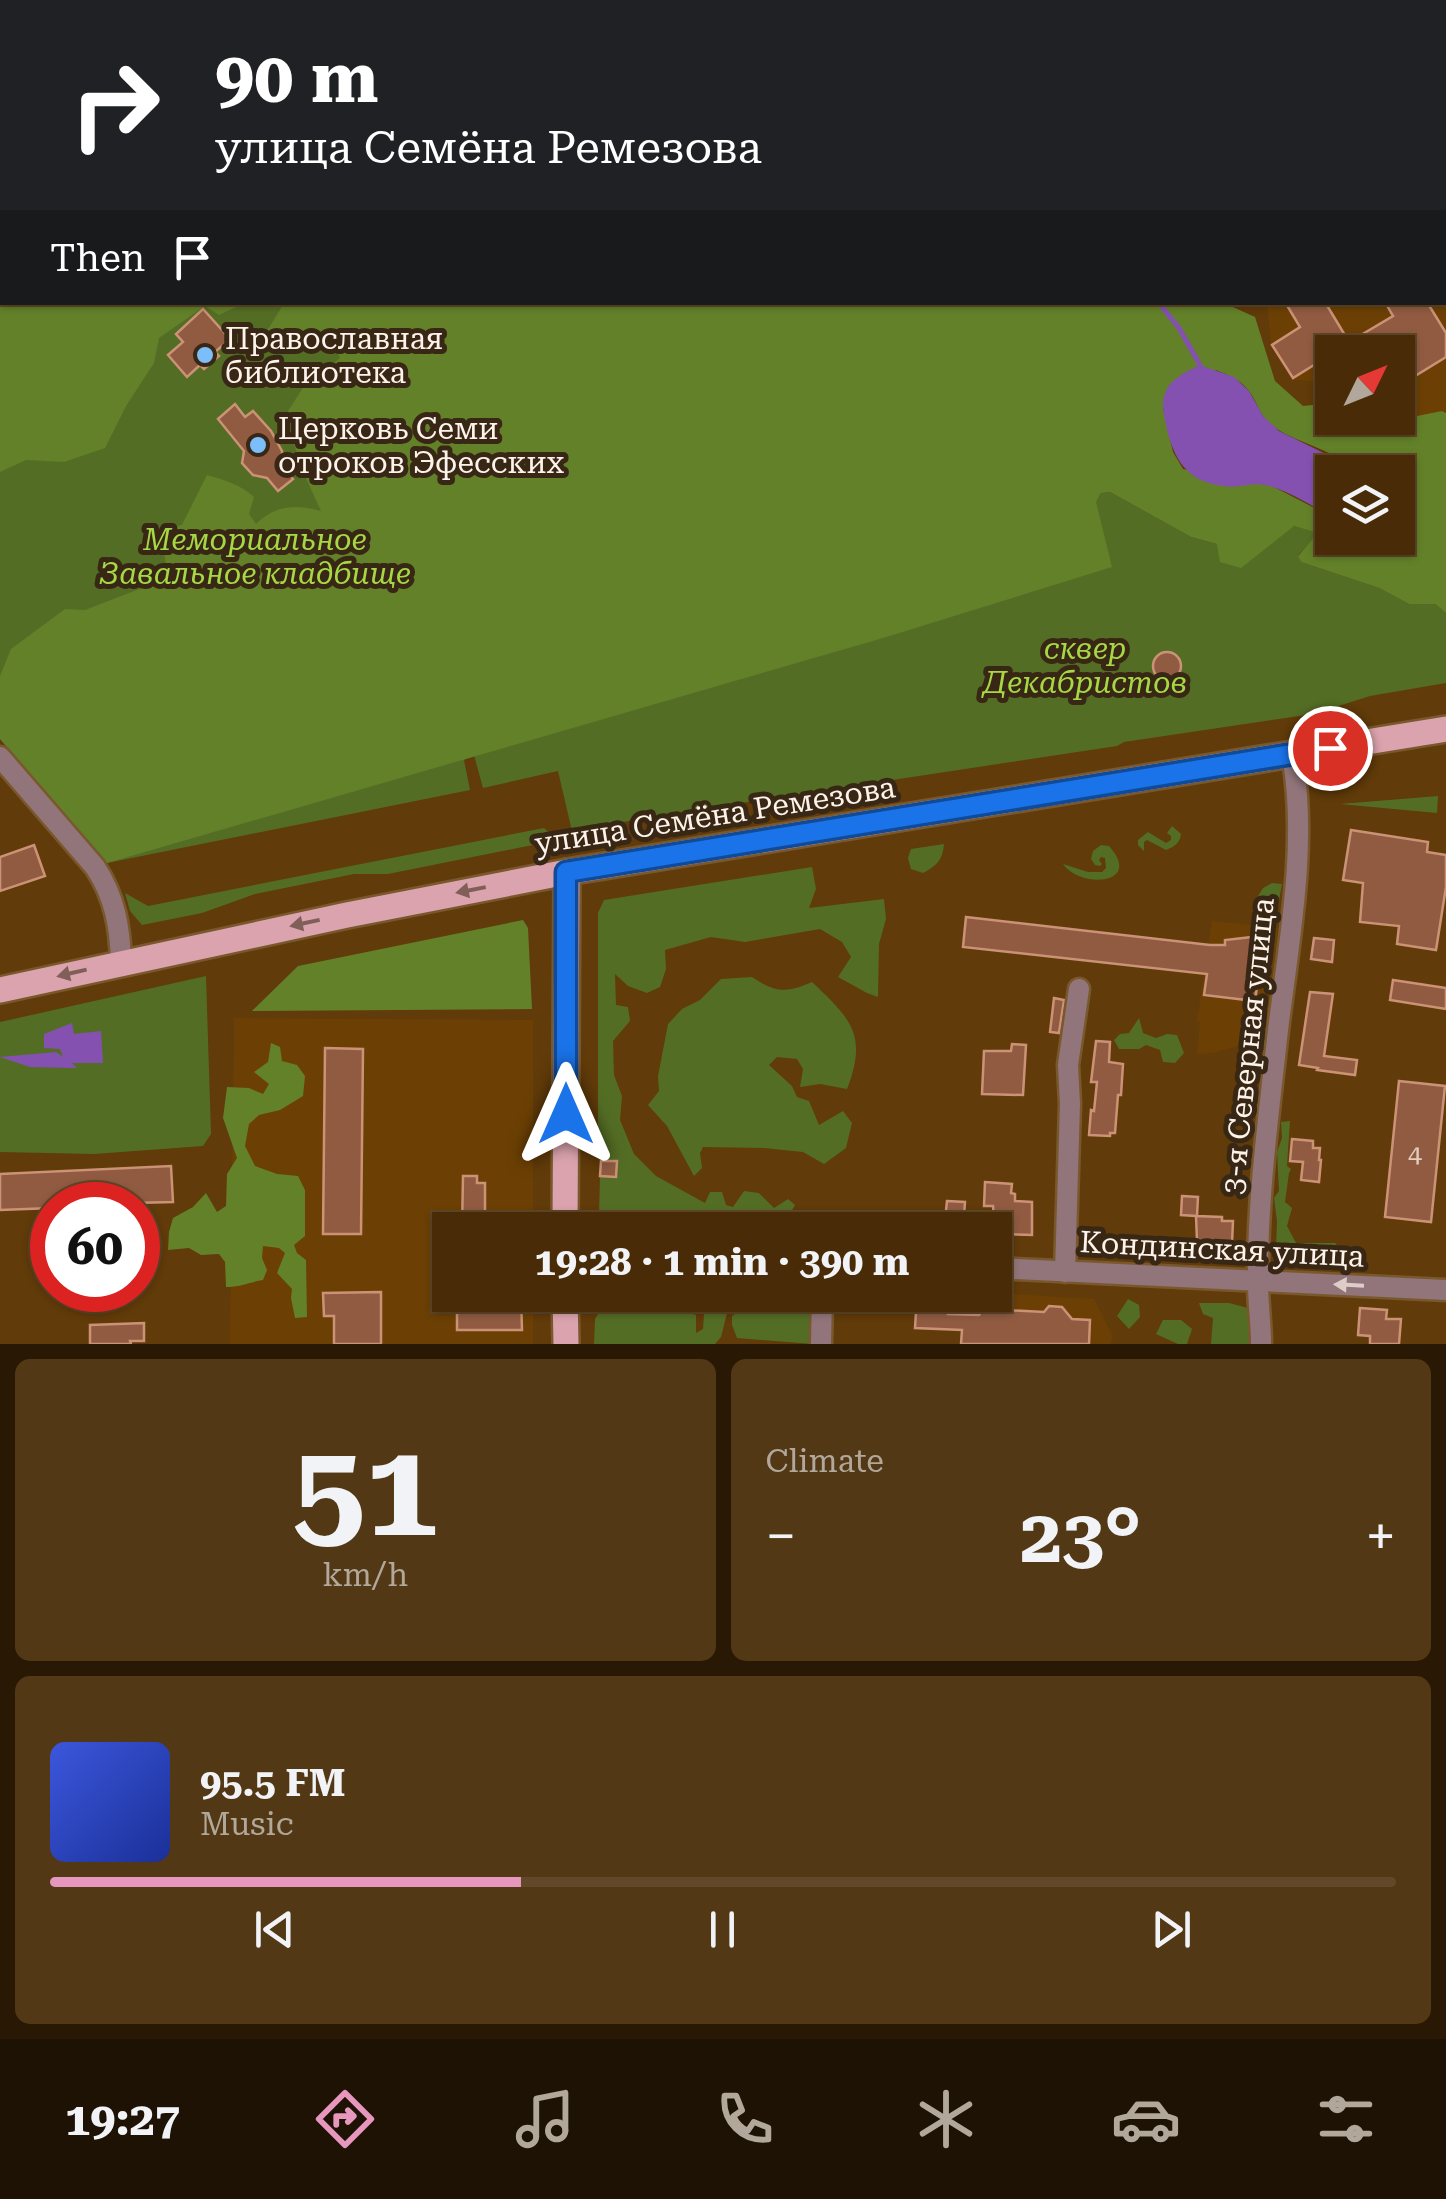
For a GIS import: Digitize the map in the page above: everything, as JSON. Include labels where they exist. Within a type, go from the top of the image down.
[{"type":"main road","name":"улица Семёна Ремезова","points":[[0,990],[566,872],[1446,729]]},
{"type":"main road","points":[[565,1212],[566,872]]},
{"type":"main road","points":[[566,1312],[566,1344]]},
{"type":"street","name":"3-я Северная улица","points":[[1261,1344],[1258,1280],[1268,1126],[1298,830],[1292,754]]},
{"type":"street","points":[[0,756],[107,885],[118,922],[120,962]]},
{"type":"street","points":[[1065,1272],[1068,1065],[1078,989]]},
{"type":"street","name":"Кондинская улица","points":[[1012,1269],[1446,1290]]},
{"type":"street","points":[[821,1344],[822,1312]]},
{"type":"shaded area","points":[[1267,305],[1446,305],[1446,429],[1415,415],[1415,335],[1315,335],[1315,384],[1292,380],[1271,346]]},
{"type":"shaded area","points":[[1200,365],[1234,377],[1279,431],[1328,455],[1315,455],[1315,508],[1269,486],[1229,487],[1209,483],[1188,471],[1175,453],[1163,405],[1167,389],[1177,378]]},
{"type":"shaded area","points":[[1212,921],[1278,928],[1267,1029],[1248,1043],[1197,1054],[1197,1022]]},
{"type":"shaded area","points":[[234,1018],[533,1020],[533,1212],[432,1212],[432,1312],[533,1312],[533,1344],[230,1344]]},
{"type":"shaded area","points":[[72,1023],[74,1034],[101,1031],[103,1063],[72,1063],[77,1068],[30,1067],[0,1057],[56,1052],[63,1057],[60,1049],[44,1048],[44,1034]]},
{"type":"shaded area","points":[[1012,1294],[1094,1299],[1112,1335],[1111,1344],[1089,1344],[1067,1319],[1062,1307],[1049,1306],[1044,1312],[1012,1310]]},
{"type":"shaded area","points":[[957,1312],[984,1312],[983,1315]]},
{"type":"green space","name":"Мемориальное Завальное кладбище","points":[[0,305],[992,305],[1097,500],[1101,493],[1110,492],[1191,537],[1217,544],[1294,526],[1315,532],[1315,538],[1298,555],[1301,562],[1379,588],[1409,604],[1435,604],[1446,613],[1446,683],[1370,696],[1313,714],[572,831],[558,771],[483,788],[474,755],[464,760],[470,790],[107,863],[0,739]]},
{"type":"green space","points":[[0,305],[241,305],[219,315],[205,306],[159,338],[154,363],[105,448],[64,462],[26,460],[0,472]]},
{"type":"green space","name":"Мемориальное Завальное кладбище","points":[[283,305],[1228,305],[1255,317],[1275,381],[1303,406],[1315,405],[1315,435],[1415,435],[1415,416],[1446,413],[1446,613],[1435,604],[1409,604],[1379,588],[1301,562],[1298,556],[1315,536],[1315,555],[1415,555],[1415,455],[1332,455],[1271,424],[1246,387],[1216,370],[1163,408],[1173,452],[1183,469],[1272,486],[1315,508],[1315,532],[1294,526],[1241,568],[1220,562],[1217,544],[1191,537],[1110,492],[1101,493],[1096,502],[1112,567],[883,638],[107,863],[0,739],[0,676],[11,649],[65,609],[85,610],[168,578],[166,528],[182,525],[207,475],[232,483],[254,497],[249,514],[256,524],[286,508],[321,511],[292,439],[285,431],[285,416],[304,386],[340,358],[333,344],[296,351],[287,335],[275,345],[261,341]]},
{"type":"green space","points":[[1438,796],[1437,813],[1340,804]]},
{"type":"green space","points":[[1172,826],[1181,834],[1172,848],[1166,850],[1147,840],[1144,851],[1138,845],[1138,840],[1148,832],[1166,843],[1171,840],[1167,833]]},
{"type":"green space","points":[[544,828],[555,838],[553,841],[388,874],[354,874],[255,894],[202,913],[142,925],[130,911],[125,893],[148,906]]},
{"type":"green space","points":[[944,844],[932,868],[923,873],[911,869],[911,849]]},
{"type":"green space","points":[[1101,845],[1109,846],[1118,859],[1119,869],[1106,879],[1082,877],[1063,864],[1102,872],[1106,868],[1105,858],[1099,860],[1100,866],[1091,859],[1093,851]]},
{"type":"green space","points":[[812,867],[816,889],[809,908],[884,899],[886,919],[879,944],[878,997],[838,977],[851,957],[842,942],[820,929],[745,942],[711,937],[665,950],[666,969],[660,987],[647,993],[628,986],[615,974],[616,1005],[628,1007],[630,1021],[613,1041],[614,1075],[622,1096],[620,1120],[634,1154],[656,1176],[705,1203],[710,1192],[722,1192],[726,1205],[733,1207],[744,1191],[759,1193],[774,1208],[788,1199],[795,1205],[791,1212],[599,1212],[600,1176],[616,1177],[616,1161],[598,1158],[598,913],[604,900]]},
{"type":"green space","points":[[1272,883],[1282,884],[1279,900],[1263,908],[1253,904],[1263,888]]},
{"type":"green space","points":[[523,920],[528,928],[532,1009],[252,1011],[298,966]]},
{"type":"green space","points":[[206,976],[211,1134],[203,1146],[94,1154],[0,1152],[0,1022]]},
{"type":"green space","points":[[752,977],[782,990],[812,982],[846,1018],[856,1055],[847,1089],[820,1084],[800,1087],[803,1069],[797,1059],[777,1057],[769,1065],[792,1086],[797,1097],[809,1101],[819,1125],[843,1111],[852,1123],[846,1148],[824,1164],[803,1152],[703,1147],[702,1168],[694,1176],[667,1126],[648,1105],[659,1091],[668,1024],[721,979]]},
{"type":"green space","points":[[1139,1018],[1143,1033],[1156,1038],[1177,1035],[1184,1053],[1175,1063],[1163,1062],[1160,1050],[1146,1045],[1119,1049],[1114,1040],[1129,1033]]},
{"type":"green space","points":[[271,1043],[280,1047],[282,1061],[297,1065],[305,1076],[303,1096],[280,1110],[259,1115],[249,1124],[245,1146],[255,1166],[298,1176],[305,1190],[305,1236],[294,1245],[306,1260],[307,1317],[295,1318],[292,1289],[277,1273],[285,1253],[279,1248],[263,1246],[267,1270],[263,1280],[226,1287],[225,1262],[219,1254],[201,1255],[189,1248],[168,1250],[173,1218],[193,1207],[206,1193],[217,1212],[226,1206],[227,1174],[237,1158],[223,1118],[227,1087],[249,1088],[263,1094],[269,1084],[254,1072],[268,1062]]},
{"type":"green space","points":[[1290,1121],[1287,1166],[1291,1169],[1285,1202],[1292,1208],[1287,1226],[1296,1243],[1335,1243],[1342,1252],[1336,1257],[1276,1250],[1277,1152],[1282,1138],[1281,1122]]},
{"type":"green space","points":[[1128,1299],[1139,1305],[1140,1317],[1129,1329],[1117,1316]]},
{"type":"green space","points":[[1199,1303],[1229,1303],[1252,1309],[1253,1344],[1211,1344],[1213,1318],[1203,1314]]},
{"type":"green space","points":[[599,1312],[688,1312],[696,1315],[696,1333],[703,1329],[704,1314],[727,1313],[721,1337],[715,1344],[594,1344],[595,1319]]},
{"type":"green space","points":[[738,1312],[809,1313],[814,1324],[813,1344],[737,1338],[732,1316]]},
{"type":"green space","points":[[1163,1320],[1181,1320],[1192,1329],[1187,1344],[1156,1334]]},
{"type":"building","points":[[1287,305],[1327,305],[1345,335],[1315,335],[1315,364],[1293,378],[1272,345],[1300,327]]},
{"type":"building","points":[[1387,305],[1429,305],[1446,333],[1446,357],[1415,376],[1415,335],[1361,335],[1393,316]]},
{"type":"building","points":[[203,309],[230,339],[215,352],[219,356],[187,377],[168,355],[183,342],[176,334]]},
{"type":"building","name":"Церковь Семи отроков Эфесских","points":[[235,404],[245,417],[253,411],[282,451],[282,466],[293,479],[278,491],[267,478],[253,475],[242,463],[244,451],[218,419]]},
{"type":"building","points":[[1167,652],[1177,656],[1181,666],[1177,676],[1167,680],[1157,676],[1153,666],[1157,656]]},
{"type":"building","points":[[1351,830],[1428,842],[1427,852],[1446,855],[1446,887],[1436,950],[1397,944],[1399,926],[1360,922],[1363,883],[1343,880]]},
{"type":"building","points":[[34,845],[45,876],[0,891],[0,857]]},
{"type":"building","points":[[966,917],[1210,945],[1261,936],[1255,1001],[1204,995],[1207,974],[963,947]]},
{"type":"building","points":[[1314,938],[1334,940],[1332,962],[1311,959]]},
{"type":"building","points":[[1393,980],[1446,988],[1446,1009],[1390,1000]]},
{"type":"building","points":[[1310,992],[1333,994],[1324,1056],[1357,1060],[1355,1075],[1299,1065]]},
{"type":"building","points":[[1054,998],[1064,1000],[1059,1033],[1050,1032]]},
{"type":"building","points":[[1096,1041],[1110,1042],[1109,1062],[1123,1064],[1115,1133],[1110,1136],[1089,1135],[1097,1082],[1091,1082]]},
{"type":"building","points":[[1012,1044],[1026,1045],[1023,1095],[982,1094],[984,1051],[1011,1051]]},
{"type":"building","points":[[325,1048],[363,1049],[361,1234],[323,1234]]},
{"type":"building","points":[[1399,1081],[1445,1086],[1431,1222],[1385,1217]]},
{"type":"building","points":[[1292,1139],[1313,1141],[1313,1148],[1320,1148],[1319,1182],[1301,1180],[1303,1162],[1290,1161]]},
{"type":"building","points":[[601,1161],[617,1161],[616,1177],[600,1176]]},
{"type":"building","points":[[171,1166],[173,1202],[160,1202],[160,1182],[30,1182],[30,1209],[0,1210],[0,1174]]},
{"type":"building","points":[[463,1176],[477,1176],[477,1183],[485,1183],[485,1212],[462,1212]]},
{"type":"building","points":[[985,1182],[1012,1184],[1015,1201],[1032,1202],[1032,1235],[1012,1234],[1012,1212],[993,1212],[993,1206],[984,1206]]},
{"type":"building","points":[[1182,1196],[1198,1197],[1197,1216],[1233,1221],[1232,1244],[1197,1241],[1196,1216],[1181,1215]]},
{"type":"building","points":[[947,1201],[965,1202],[964,1212],[946,1212]]},
{"type":"building","points":[[381,1292],[381,1344],[334,1344],[334,1316],[324,1316],[323,1293]]},
{"type":"building","points":[[1049,1306],[1062,1307],[1072,1319],[1090,1320],[1089,1344],[961,1344],[962,1330],[915,1328],[916,1312],[979,1315],[1012,1310],[1044,1312]]},
{"type":"building","points":[[1360,1308],[1387,1310],[1386,1319],[1401,1319],[1399,1344],[1370,1344],[1370,1336],[1358,1335]]},
{"type":"building","points":[[457,1312],[521,1312],[522,1330],[457,1330]]},
{"type":"building","points":[[144,1323],[144,1341],[90,1344],[90,1325]]},
{"type":"waterway","points":[[1160,305],[1200,365]]},
{"type":"place","name":"Православная библиотека","points":[[205,355]]},
{"type":"place","name":"Церковь Семи отроков Эфесских","points":[[258,445]]},
{"type":"route","points":[[566,1114],[566,872],[1330,748]]},
{"type":"park label","name":"сквер Декабристов","points":[[1085,665]]}]
